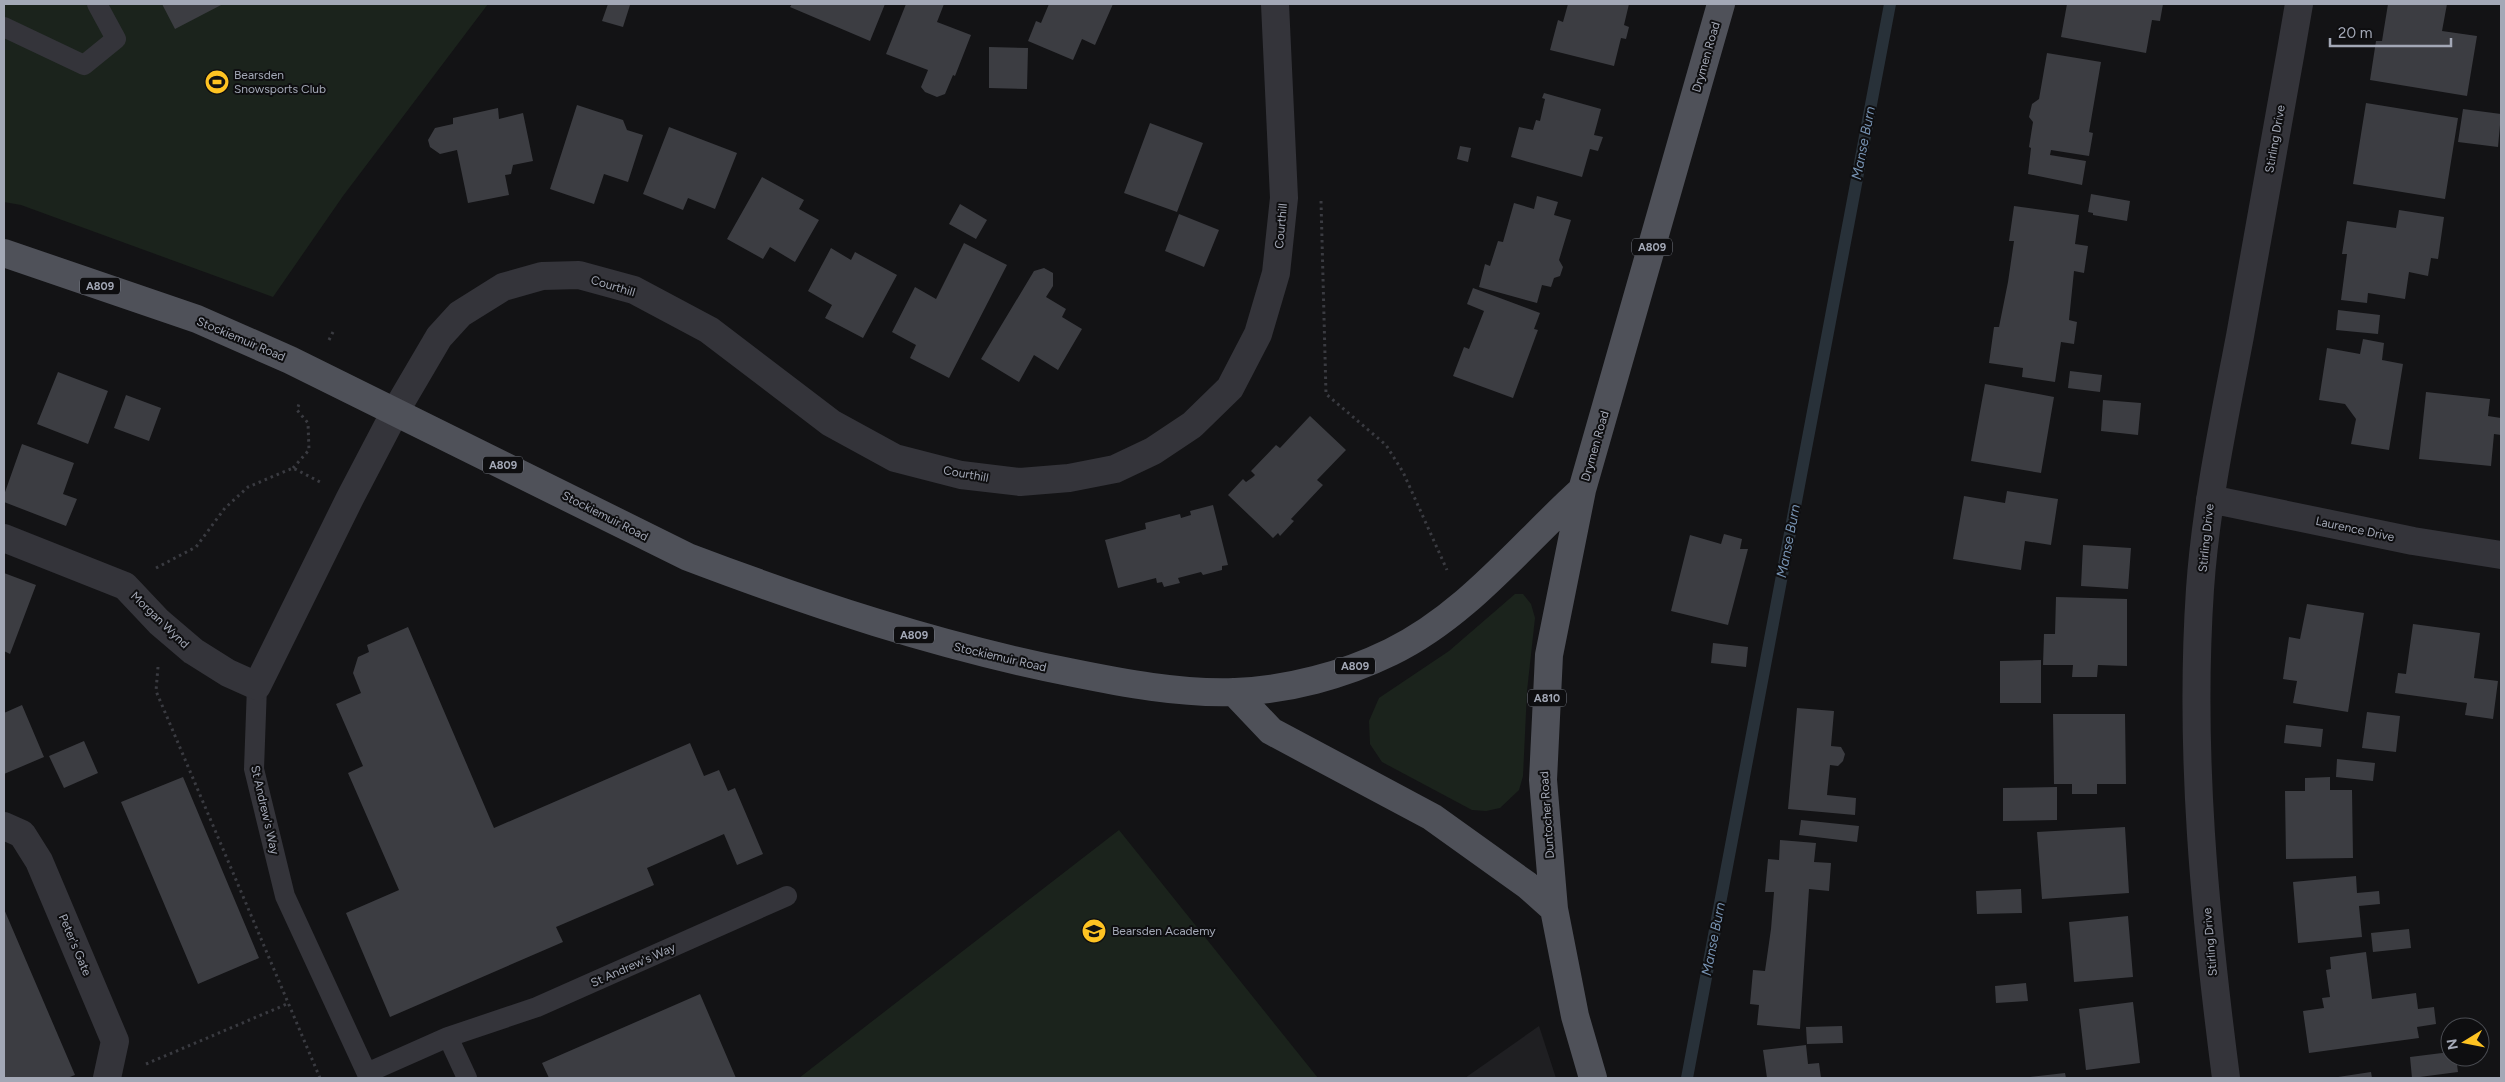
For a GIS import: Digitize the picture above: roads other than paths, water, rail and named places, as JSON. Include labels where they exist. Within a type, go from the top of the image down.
[{"type":"main road","name":"Drymen Road","points":[[1234,692],[1276,688],[1338,673],[1392,652],[1436,626],[1462,604],[1582,490],[1721,4]]},
{"type":"main road","name":"Stockiemuir Road","points":[[4,253],[197,319],[290,360],[688,557],[831,608],[923,637],[1003,659],[1164,688],[1234,692]]},
{"type":"main road","name":"Duntocher Road","points":[[1582,490],[1549,655],[1543,780],[1554,909],[1575,1016],[1593,1078]]},
{"type":"main road","points":[[1234,692],[1271,731],[1432,818],[1528,885],[1554,909]]},
{"type":"street","name":"Courthill","points":[[395,412],[439,337],[460,314],[503,287],[542,276],[579,275],[634,290],[709,330],[831,423],[895,458],[961,475],[1020,482],[1069,478],[1115,469],[1153,451],[1192,425],[1230,388],[1258,334],[1276,273],[1284,198],[1276,4]]},
{"type":"street","name":"Stirling Drive","points":[[2226,1078],[2203,864],[2196,736],[2200,589],[2210,499],[2299,4]]},
{"type":"street","name":"St Andrew's Way","points":[[257,686],[395,412]]},
{"type":"street","name":"Laurence Drive","points":[[2210,499],[2413,541],[2501,555]]},
{"type":"street","name":"Morgan Wynd","points":[[4,538],[125,586],[160,622],[193,651],[228,673],[257,686]]},
{"type":"street","name":"Peter's Gate","points":[[4,826],[22,834],[39,860],[115,1041],[107,1078]]},
{"type":"lane","points":[[4,27],[84,65],[116,40],[97,4]]},
{"type":"lane","name":"St Andrew's Way","points":[[257,686],[254,769],[285,896],[368,1076],[448,1037],[537,1007],[787,896]]},
{"type":"lane","points":[[448,1037],[467,1078]]},
{"type":"waterway","name":"Manse Burn","points":[[1687,1078],[1890,4]]},
{"type":"place","name":"Bearsden Snowsports Club","points":[[217,82]]},
{"type":"place","name":"Bearsden Academy","points":[[1094,931]]}]
